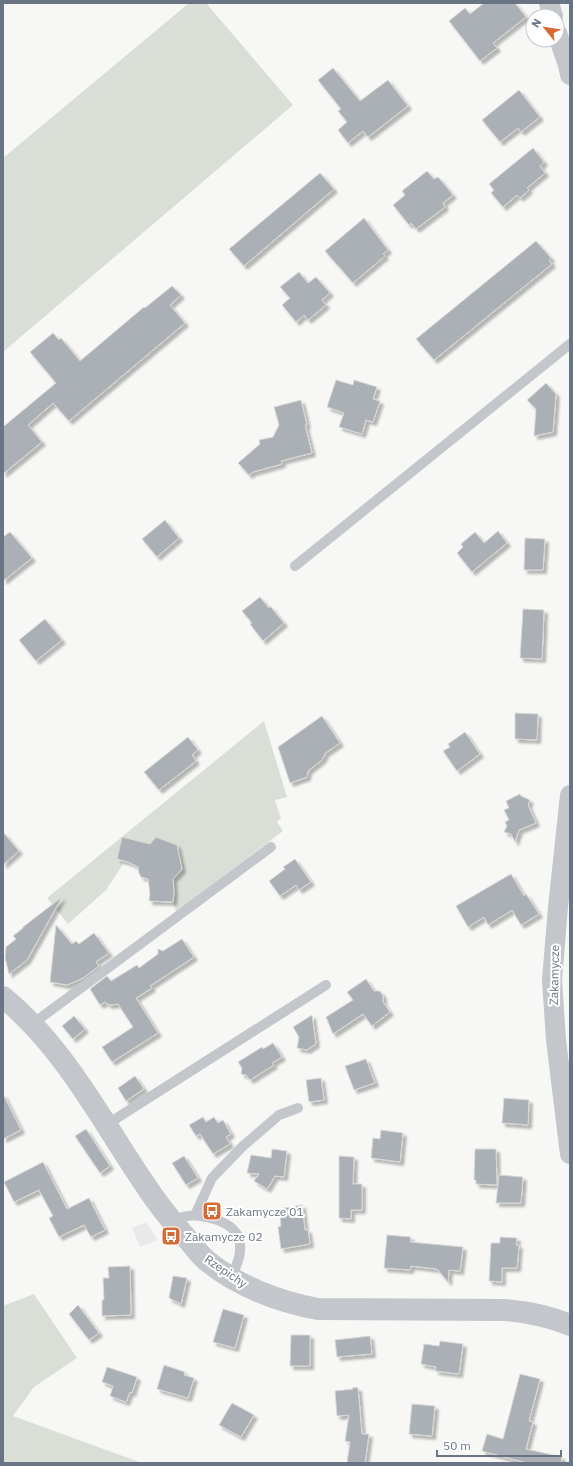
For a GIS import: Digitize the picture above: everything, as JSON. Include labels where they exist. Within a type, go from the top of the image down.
[{"type":"street","points":[[562,48],[570,75]]},
{"type":"street","name":"Zakamycze","points":[[570,796],[556,923],[552,980],[556,1040],[570,1154]]},
{"type":"street","name":"Rzepichy","points":[[3,997],[16,1008],[59,1055],[172,1223],[205,1260],[231,1277],[277,1299],[299,1306],[318,1309],[505,1310],[530,1312],[554,1318],[570,1325]]},
{"type":"lane","points":[[296,566],[570,344]]},
{"type":"lane","points":[[31,1025],[271,847]]},
{"type":"lane","points":[[106,1125],[326,984]]},
{"type":"lane","points":[[195,1215],[212,1178],[243,1146],[278,1115],[298,1108]]},
{"type":"lane","points":[[172,1223],[182,1217],[195,1215],[223,1222],[230,1227],[239,1238],[239,1260],[231,1277]]},
{"type":"shaded area","points":[[189,3],[206,3],[293,105],[3,352],[3,158]]},
{"type":"shaded area","points":[[264,721],[287,797],[275,800],[281,818],[277,822],[283,831],[176,912],[173,902],[172,875],[148,845],[118,859],[123,864],[106,890],[68,924],[47,898]]},
{"type":"shaded area","points":[[146,1222],[158,1240],[140,1247],[132,1228]]},
{"type":"shaded area","points":[[34,1294],[77,1358],[34,1387],[13,1416],[142,1463],[3,1463],[3,1306]]},
{"type":"building","points":[[484,3],[515,3],[525,18],[493,43],[497,48],[480,61],[449,21],[465,8],[470,14]]},
{"type":"building","points":[[333,68],[360,101],[388,80],[408,106],[368,137],[363,131],[348,143],[338,130],[347,122],[338,111],[341,109],[318,80]]},
{"type":"building","points":[[519,90],[540,117],[521,132],[518,128],[500,142],[482,120]]},
{"type":"building","points":[[533,148],[544,162],[540,166],[545,173],[527,188],[529,190],[520,198],[517,195],[503,207],[491,193],[494,190],[489,184]]},
{"type":"building","points":[[427,171],[434,179],[438,177],[453,195],[443,203],[445,207],[416,229],[411,223],[409,225],[393,205],[405,195],[402,191]]},
{"type":"building","points":[[320,173],[334,189],[244,266],[229,249]]},
{"type":"building","points":[[364,218],[388,250],[383,254],[385,256],[353,283],[325,251]]},
{"type":"building","points":[[536,241],[551,258],[549,260],[552,264],[434,360],[416,339]]},
{"type":"building","points":[[299,272],[308,283],[316,277],[330,293],[322,300],[326,305],[308,320],[304,315],[296,322],[282,305],[290,298],[280,287]]},
{"type":"building","points":[[172,286],[181,295],[170,305],[185,323],[69,421],[53,403],[28,425],[42,442],[3,474],[3,427],[56,383],[30,352],[53,333],[59,340],[61,338],[80,361],[144,307],[145,308]]},
{"type":"building","points":[[336,380],[353,385],[354,380],[377,387],[373,399],[380,401],[373,422],[366,420],[362,434],[339,427],[344,413],[327,407]]},
{"type":"building","points":[[546,383],[556,394],[553,432],[534,436],[536,409],[527,400]]},
{"type":"building","points":[[301,400],[312,453],[281,461],[282,464],[253,472],[249,475],[238,463],[260,444],[259,440],[273,437],[279,425],[274,407]]},
{"type":"building","points":[[165,520],[179,538],[157,557],[142,539]]},
{"type":"building","points":[[498,531],[507,543],[472,572],[457,553],[463,547],[461,544],[475,532],[484,543]]},
{"type":"building","points":[[10,532],[32,558],[3,581],[3,537]]},
{"type":"building","points":[[525,538],[545,539],[543,570],[524,570]]},
{"type":"building","points":[[260,597],[269,608],[270,606],[284,623],[263,641],[250,624],[252,623],[242,611]]},
{"type":"building","points":[[523,609],[544,610],[542,659],[520,658]]},
{"type":"building","points":[[45,619],[62,640],[36,661],[19,640]]},
{"type":"building","points":[[515,713],[538,714],[537,740],[515,739]]},
{"type":"building","points":[[322,716],[340,743],[324,754],[325,756],[322,758],[323,759],[308,771],[307,777],[290,783],[278,747]]},
{"type":"building","points":[[465,732],[480,754],[457,771],[443,751],[450,747],[448,744]]},
{"type":"building","points":[[188,737],[198,750],[192,755],[196,761],[159,790],[144,772]]},
{"type":"building","points":[[520,794],[521,796],[530,800],[528,805],[536,823],[519,830],[515,842],[511,834],[504,832],[507,826],[505,822],[509,820],[504,810],[509,808],[506,801]]},
{"type":"building","points":[[3,832],[19,851],[3,865]]},
{"type":"building","points":[[122,837],[150,844],[156,837],[177,845],[182,869],[173,879],[173,902],[149,901],[150,894],[148,879],[141,877],[138,867],[117,859]]},
{"type":"building","points":[[295,859],[311,882],[299,890],[296,885],[280,896],[269,881],[285,869],[283,867]]},
{"type":"building","points":[[511,874],[524,896],[526,894],[539,914],[521,925],[512,910],[488,925],[484,917],[468,927],[456,906]]},
{"type":"building","points":[[62,897],[27,960],[9,974],[5,958],[6,947],[16,939],[13,936]]},
{"type":"building","points":[[56,925],[72,944],[76,941],[79,944],[94,933],[109,953],[96,962],[99,966],[83,978],[67,985],[50,982]]},
{"type":"building","points":[[182,939],[194,957],[150,986],[152,988],[136,998],[158,1033],[112,1062],[102,1047],[133,1027],[118,1004],[109,1005],[105,1002],[100,1005],[90,989],[107,976],[111,981],[137,965],[139,968],[158,954],[158,949],[163,951]]},
{"type":"building","points":[[366,979],[374,991],[380,991],[383,996],[383,1002],[390,1012],[372,1026],[363,1014],[333,1034],[326,1017],[353,1000],[347,992]]},
{"type":"building","points":[[312,1015],[316,1044],[307,1050],[297,1048],[299,1037],[293,1027]]},
{"type":"building","points":[[74,1016],[85,1029],[73,1039],[62,1026]]},
{"type":"building","points":[[273,1043],[282,1057],[272,1063],[274,1065],[250,1080],[246,1075],[241,1074],[242,1068],[238,1062],[262,1047],[263,1049]]},
{"type":"building","points":[[366,1059],[375,1083],[354,1090],[345,1066]]},
{"type":"building","points":[[135,1076],[144,1089],[126,1101],[118,1088]]},
{"type":"building","points":[[321,1078],[324,1100],[309,1102],[306,1080]]},
{"type":"building","points":[[3,1094],[21,1130],[3,1139]]},
{"type":"building","points":[[504,1098],[529,1100],[528,1125],[502,1123]]},
{"type":"building","points":[[203,1117],[206,1122],[214,1117],[218,1123],[223,1120],[231,1134],[226,1137],[230,1144],[213,1154],[200,1134],[196,1136],[189,1125]]},
{"type":"building","points":[[86,1129],[110,1166],[100,1173],[75,1136]]},
{"type":"building","points":[[381,1130],[403,1133],[400,1162],[371,1158],[373,1138],[380,1139]]},
{"type":"building","points":[[272,1149],[287,1151],[284,1177],[275,1176],[267,1189],[254,1181],[259,1174],[247,1173],[251,1155],[271,1158]]},
{"type":"building","points":[[475,1149],[496,1149],[497,1185],[476,1184],[476,1180],[474,1180]]},
{"type":"building","points":[[184,1156],[198,1178],[186,1185],[172,1163]]},
{"type":"building","points":[[339,1156],[354,1157],[353,1184],[362,1184],[362,1210],[351,1210],[351,1219],[339,1218]]},
{"type":"building","points":[[43,1162],[67,1209],[89,1198],[105,1230],[91,1237],[84,1225],[59,1237],[49,1218],[53,1216],[39,1190],[14,1202],[4,1182]]},
{"type":"building","points":[[499,1175],[523,1177],[521,1203],[496,1203]]},
{"type":"building","points":[[302,1205],[305,1230],[308,1230],[310,1244],[281,1249],[278,1227],[281,1226],[279,1209]]},
{"type":"building","points":[[387,1235],[411,1237],[410,1242],[463,1247],[460,1271],[449,1270],[448,1282],[437,1269],[411,1266],[410,1270],[384,1268]]},
{"type":"building","points":[[500,1237],[517,1238],[516,1245],[519,1245],[517,1268],[502,1268],[502,1282],[489,1281],[491,1243],[500,1243]]},
{"type":"building","points":[[130,1266],[131,1315],[102,1316],[102,1300],[104,1300],[103,1278],[109,1278],[108,1267]]},
{"type":"building","points":[[173,1276],[187,1278],[181,1304],[169,1298]]},
{"type":"building","points":[[78,1305],[99,1333],[89,1340],[69,1314]]},
{"type":"building","points":[[223,1309],[244,1315],[235,1348],[213,1342]]},
{"type":"building","points":[[291,1335],[310,1335],[310,1366],[290,1366]]},
{"type":"building","points":[[370,1336],[372,1354],[337,1357],[335,1340]]},
{"type":"building","points":[[440,1341],[463,1344],[459,1374],[435,1371],[436,1367],[421,1364],[424,1344],[439,1346]]},
{"type":"building","points":[[164,1365],[185,1372],[184,1375],[194,1378],[188,1398],[157,1389]]},
{"type":"building","points":[[107,1367],[137,1377],[132,1393],[130,1392],[126,1402],[110,1396],[113,1386],[102,1382]]},
{"type":"building","points":[[520,1374],[540,1379],[529,1421],[533,1422],[526,1449],[562,1457],[561,1463],[527,1463],[482,1451],[487,1434],[503,1439]]},
{"type":"building","points":[[353,1387],[358,1388],[362,1434],[369,1434],[365,1463],[347,1463],[350,1442],[345,1441],[349,1415],[337,1416],[335,1391],[353,1389]]},
{"type":"building","points":[[232,1403],[254,1415],[241,1437],[219,1425]]},
{"type":"building","points":[[412,1404],[435,1406],[432,1436],[409,1434]]},
{"type":"place","name":"Zakamycze 01","points":[[212,1211]]},
{"type":"place","name":"Zakamycze 02","points":[[171,1236]]}]
